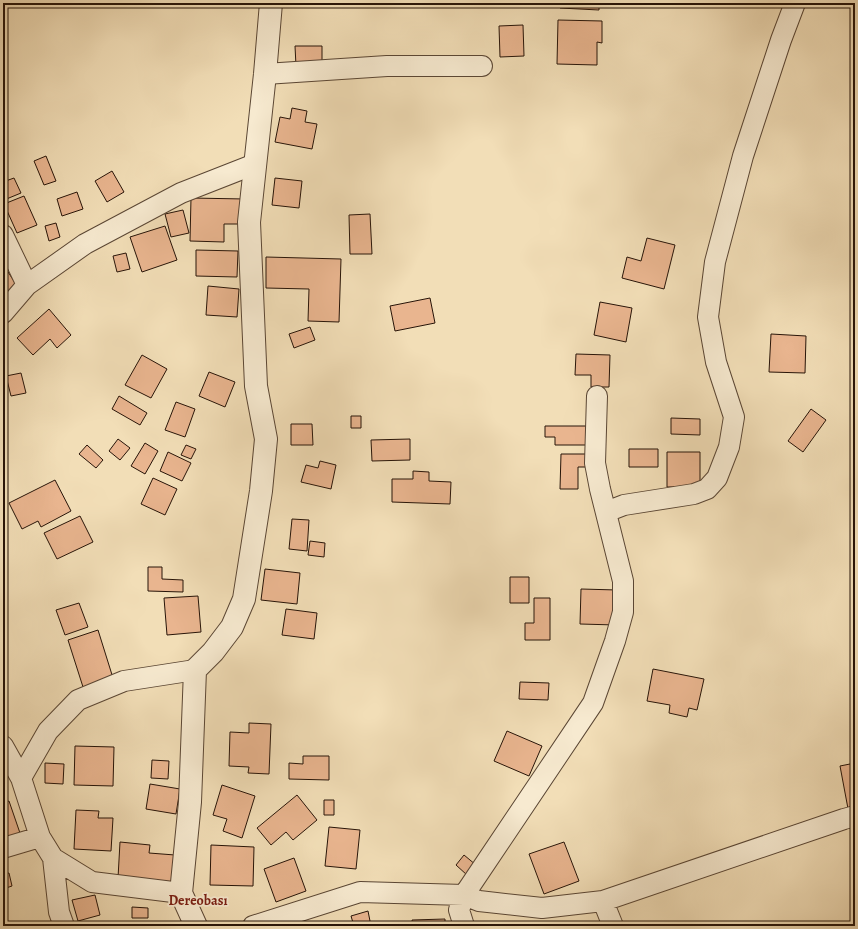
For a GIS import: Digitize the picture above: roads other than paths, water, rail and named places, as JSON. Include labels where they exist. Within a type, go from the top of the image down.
[{"type":"street","points":[[21,778],[48,731],[78,700],[124,681],[195,670],[213,652],[232,627],[244,599],[261,491],[266,439],[256,386],[248,222],[256,164],[271,3]]},
{"type":"street","points":[[606,512],[624,505],[694,494],[707,489],[717,478],[729,447],[734,417],[716,362],[708,317],[715,262],[743,156],[781,40],[795,3]]},
{"type":"street","points":[[265,74],[387,66],[482,66]]},
{"type":"street","points":[[3,313],[27,284],[85,244],[174,196],[256,164]]},
{"type":"street","points":[[3,235],[27,284]]},
{"type":"street","points":[[464,926],[459,910],[464,895],[593,703],[615,641],[623,612],[623,582],[595,463],[597,396]]},
{"type":"street","points":[[195,670],[190,802],[181,893],[196,926]]},
{"type":"street","points":[[3,746],[21,778],[40,837],[53,858],[59,912],[64,926]]},
{"type":"street","points":[[253,926],[360,892],[464,895],[479,901],[542,908],[603,901],[855,816]]},
{"type":"street","points":[[3,848],[40,837]]},
{"type":"street","points":[[53,858],[92,882],[181,893]]},
{"type":"street","points":[[603,901],[613,926]]},
{"type":"district","name":"Dereobası","points":[[198,900]]}]
